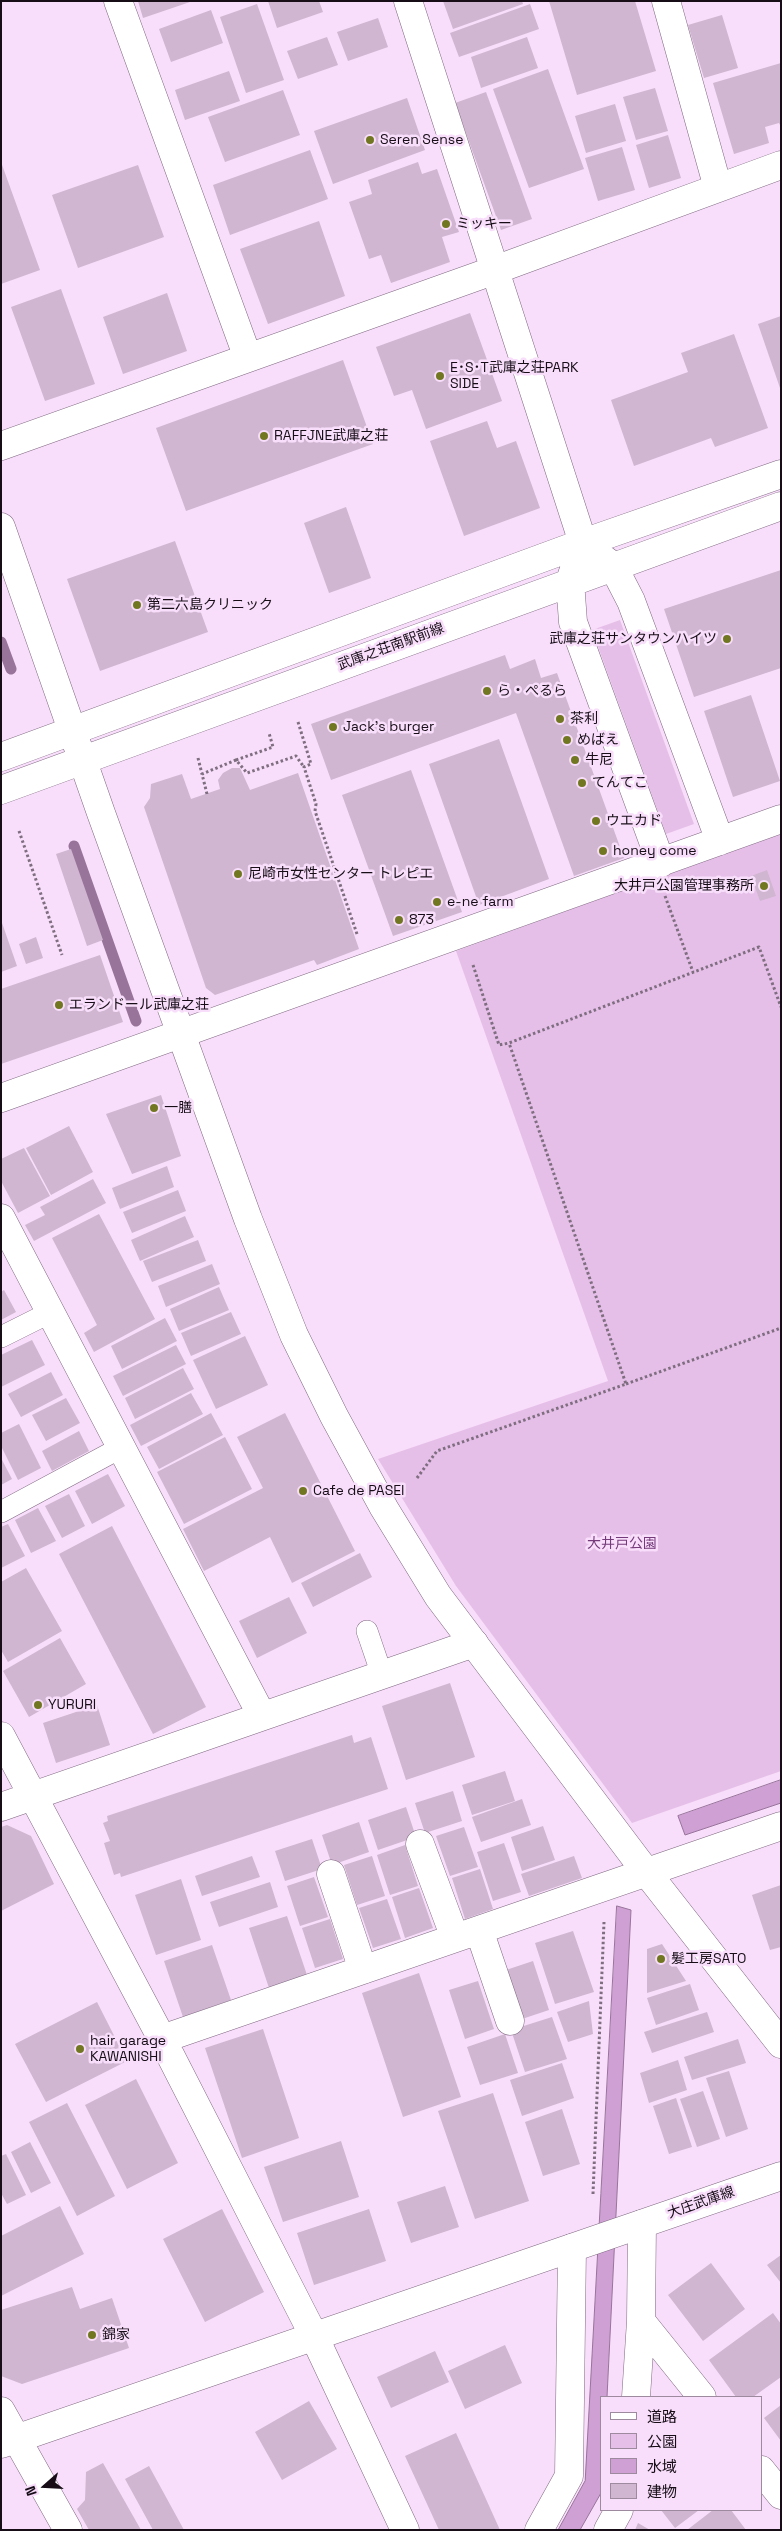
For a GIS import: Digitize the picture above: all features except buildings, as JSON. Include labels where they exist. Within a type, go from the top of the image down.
[{"type":"street","points":[[118,1],[248,358]]},
{"type":"street","points":[[408,1],[583,543],[613,566],[631,601],[720,841]]},
{"type":"street","points":[[666,1],[718,188]]},
{"type":"street","points":[[1,446],[495,270],[781,165]]},
{"type":"street","points":[[1,757],[583,543],[781,474]]},
{"type":"street","name":"武庫之荘南駅前線","points":[[1,790],[570,581],[781,506]]},
{"type":"street","points":[[1,527],[82,760],[183,1034],[248,1218],[294,1335],[334,1416],[384,1508],[438,1596],[646,1872],[781,2044]]},
{"type":"street","points":[[583,543],[570,581],[573,622],[657,864]]},
{"type":"street","points":[[1,1098],[781,819]]},
{"type":"street","points":[[1,1218],[262,1716]]},
{"type":"street","points":[[1,1807],[474,1643]]},
{"type":"street","points":[[1,1736],[162,2039],[314,2336],[405,2530]]},
{"type":"street","points":[[162,2039],[781,1826]]},
{"type":"street","points":[[420,1844],[510,2021]]},
{"type":"street","points":[[331,1874],[362,1970]]},
{"type":"street","name":"大庄武庫線","points":[[9,2442],[781,2176]]},
{"type":"street","points":[[632,2228],[641,2321],[636,2396]]},
{"type":"street","points":[[539,2530],[569,2476],[581,2245]]},
{"type":"street","points":[[641,2321],[701,2396]]},
{"type":"street","points":[[1,2410],[9,2442],[68,2530]]},
{"type":"street","points":[[762,2471],[781,2495]]},
{"type":"street","points":[[608,2530],[618,2511]]},
{"type":"lane","points":[[1,1337],[51,1312]]},
{"type":"lane","points":[[1,1512],[122,1447]]},
{"type":"lane","points":[[367,1631],[382,1675]]},
{"type":"path","points":[[298,722],[311,764],[304,767]]},
{"type":"path","points":[[202,774],[273,747],[269,733]]},
{"type":"path","points":[[236,760],[247,773],[296,756],[304,767],[316,804],[315,811],[368,967]]},
{"type":"path","points":[[198,758],[207,794]]},
{"type":"path","points":[[19,831],[62,955]]},
{"type":"path","points":[[657,864],[694,972]]},
{"type":"path","points":[[463,933],[499,1045],[759,947],[781,1007]]},
{"type":"path","points":[[508,1043],[626,1384]]},
{"type":"path","points":[[417,1478],[438,1451],[781,1328]]},
{"type":"path","points":[[593,2194],[605,1885]]},
{"type":"green space","points":[[620,620],[694,824],[666,834],[592,630]]},
{"type":"green space","name":"大井戸公園","points":[[781,833],[781,1771],[632,1823],[456,1586],[378,1459],[608,1381],[456,951]]},
{"type":"water","points":[[781,1780],[781,1803],[685,1835],[678,1816]]},
{"type":"water","points":[[617,1906],[631,1910],[607,2396],[600,2396],[600,2495],[580,2530],[558,2530],[585,2481]]},
{"type":"waterway","points":[[1,642],[11,669]]},
{"type":"waterway","points":[[74,846],[136,1021]]},
{"type":"place","name":"Seren Sense","points":[[370,140]]},
{"type":"place","name":"ミッキー","points":[[446,224]]},
{"type":"place","name":"E･S･T武庫之荘PARK SIDE","points":[[440,376]]},
{"type":"place","name":"RAFFJNE武庫之荘","points":[[264,436]]},
{"type":"place","name":"第二六島クリニック","points":[[137,605]]},
{"type":"place","name":"武庫之荘サンタウンハイツ","points":[[727,639]]},
{"type":"place","name":"ら・ぺるら","points":[[487,691]]},
{"type":"place","name":"茶利","points":[[560,719]]},
{"type":"place","name":"Jack's burger","points":[[333,727]]},
{"type":"place","name":"めばえ","points":[[567,740]]},
{"type":"place","name":"牛尼","points":[[575,760]]},
{"type":"place","name":"てんてこ","points":[[582,783]]},
{"type":"place","name":"ウエカド","points":[[596,821]]},
{"type":"place","name":"honey come","points":[[603,851]]},
{"type":"place","name":"尼崎市女性センター トレピエ","points":[[238,874]]},
{"type":"place","name":"大井戸公園管理事務所","points":[[764,886]]},
{"type":"place","name":"e-ne farm","points":[[437,902]]},
{"type":"place","name":"873","points":[[399,920]]},
{"type":"place","name":"エランドール武庫之荘","points":[[59,1005]]},
{"type":"place","name":"一膳","points":[[154,1108]]},
{"type":"place","name":"Cafe de PASEI","points":[[303,1491]]},
{"type":"place","name":"YURURI","points":[[38,1705]]},
{"type":"place","name":"髪工房SATO","points":[[661,1959]]},
{"type":"place","name":"hair garage KAWANISHI","points":[[80,2049]]},
{"type":"place","name":"錦家","points":[[92,2335]]}]
